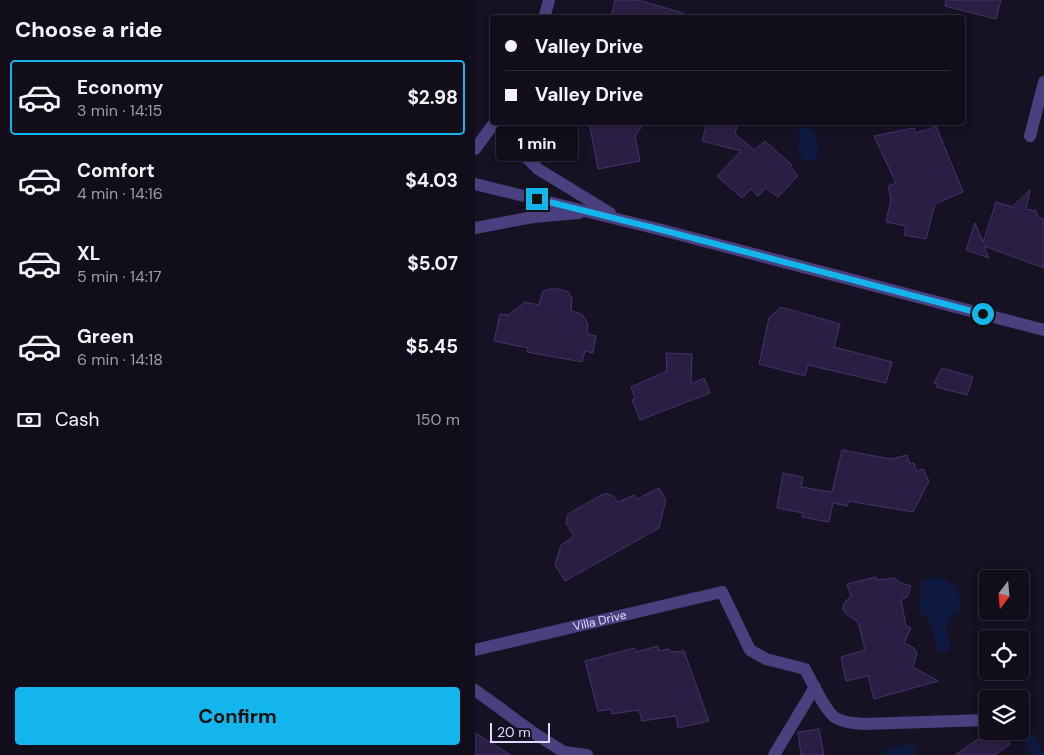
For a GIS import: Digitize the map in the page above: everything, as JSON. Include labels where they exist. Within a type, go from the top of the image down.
[{"type":"street","points":[[545,15],[549,0]]},
{"type":"street","points":[[1030,136],[1044,82]]},
{"type":"street","points":[[475,149],[493,125]]},
{"type":"street","points":[[517,125],[519,146],[538,169],[618,218]]},
{"type":"street","points":[[475,184],[618,218],[1044,330]]},
{"type":"street","points":[[475,228],[533,217],[591,212]]},
{"type":"street","name":"Villa Drive","points":[[475,650],[722,592],[750,650],[766,659],[805,669],[815,687]]},
{"type":"street","points":[[815,687],[825,706],[835,718],[846,722],[891,724],[979,720]]},
{"type":"street","points":[[773,755],[815,687]]},
{"type":"street","points":[[475,690],[534,733],[564,752],[587,755]]},
{"type":"water","points":[[801,126],[807,127],[817,137],[818,158],[807,161],[800,157],[797,144],[800,142],[798,134]]},
{"type":"water","points":[[937,578],[949,582],[956,588],[960,603],[960,610],[949,620],[946,627],[951,650],[939,653],[928,615],[922,615],[917,598],[924,596],[920,584],[927,579]]},
{"type":"water","points":[[1034,733],[1044,755],[1030,755],[1022,740],[1029,740],[1029,736]]},
{"type":"water","points":[[914,744],[916,755],[885,755],[884,749]]},
{"type":"building","points":[[615,0],[638,0],[683,13],[683,15],[612,15]]},
{"type":"building","points":[[946,0],[1001,0],[996,19],[945,6]]},
{"type":"building","points":[[590,125],[643,125],[635,136],[640,161],[598,169]]},
{"type":"building","points":[[706,125],[737,125],[735,134],[754,150],[765,141],[792,165],[790,167],[798,176],[778,197],[766,188],[758,196],[751,189],[742,198],[717,176],[741,151],[702,141]]},
{"type":"building","points":[[936,126],[963,192],[935,204],[926,239],[904,235],[906,226],[886,222],[891,199],[888,186],[896,183],[874,136],[914,128],[916,133]]},
{"type":"building","points":[[1030,190],[1026,209],[1036,211],[1038,217],[1044,219],[1044,268],[984,246],[989,258],[966,250],[975,223],[983,242],[996,202],[1012,207]]},
{"type":"building","points":[[550,289],[568,292],[572,298],[571,311],[582,314],[588,324],[587,334],[596,336],[593,353],[585,351],[582,362],[527,352],[528,348],[494,341],[500,314],[508,315],[525,302],[539,305],[543,291]]},
{"type":"building","points":[[781,307],[840,324],[834,347],[892,362],[886,383],[808,365],[805,376],[759,364],[769,318]]},
{"type":"building","points":[[666,353],[692,354],[691,384],[704,378],[710,393],[640,420],[632,400],[635,399],[631,387],[667,371]]},
{"type":"building","points":[[942,368],[973,377],[967,395],[936,387],[938,384],[934,383]]},
{"type":"building","points":[[842,450],[891,459],[907,455],[910,464],[914,463],[916,471],[923,469],[929,481],[913,512],[848,501],[848,506],[833,503],[829,522],[802,517],[803,513],[777,508],[783,473],[803,477],[801,487],[832,492]]},
{"type":"building","points":[[659,488],[666,500],[659,528],[565,581],[555,565],[561,545],[574,536],[566,523],[568,514],[605,493],[613,496],[618,502],[634,495],[637,499]]},
{"type":"building","points":[[876,577],[877,580],[895,578],[901,583],[911,586],[907,597],[901,599],[906,626],[911,628],[904,643],[914,648],[917,653],[913,667],[938,681],[874,699],[868,676],[846,681],[841,657],[865,650],[858,622],[843,610],[844,603],[851,596],[847,584]]},
{"type":"building","points":[[658,646],[659,651],[669,649],[670,652],[684,651],[709,721],[678,728],[676,716],[642,721],[639,710],[612,714],[611,709],[598,711],[585,661],[634,648],[636,652]]},
{"type":"building","points":[[819,729],[824,755],[801,755],[798,732]]},
{"type":"building","points":[[475,733],[511,755],[475,755]]},
{"type":"building","points":[[979,739],[1008,740],[1010,744],[995,755],[955,755]]},
{"type":"route","points":[[537,199],[618,218],[983,314]]}]
